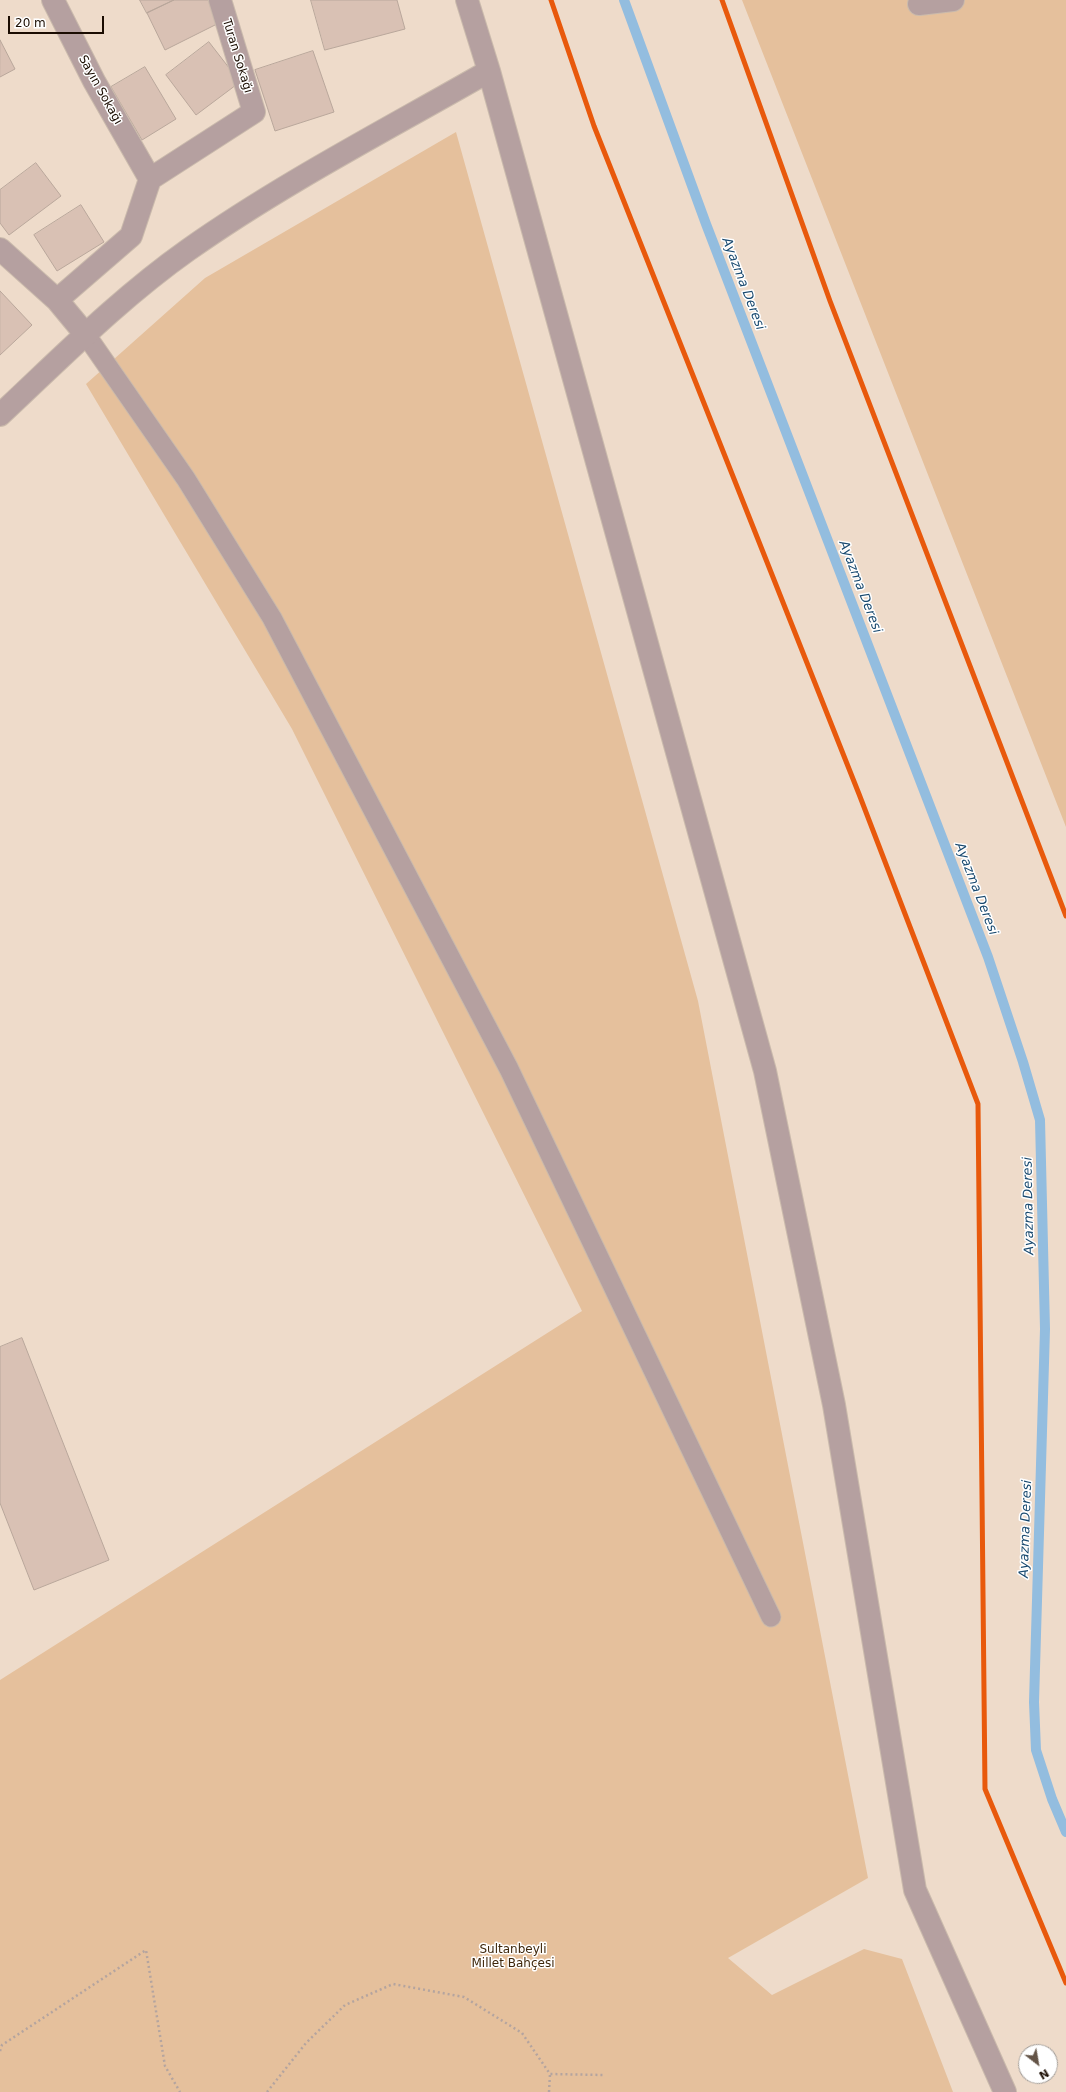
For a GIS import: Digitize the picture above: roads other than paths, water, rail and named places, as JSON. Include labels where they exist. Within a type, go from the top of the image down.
[{"type":"street","name":"Sayın Sokağı","points":[[53,0],[94,82],[150,179]]},
{"type":"street","name":"Turan Sokağı","points":[[150,179],[254,112],[220,0]]},
{"type":"street","points":[[467,0],[489,71],[765,1071],[834,1405],[915,1890],[1005,2092]]},
{"type":"street","points":[[919,4],[954,0]]},
{"type":"street","points":[[0,415],[147,281],[225,225],[489,71]]},
{"type":"street","points":[[57,300],[131,236],[150,179]]},
{"type":"street","points":[[0,249],[57,300],[86,335]]},
{"type":"lane","points":[[86,335],[186,479],[272,618],[509,1069],[771,1617]]},
{"type":"waterway","name":"Ayazma Deresi","points":[[624,0],[706,224],[988,957],[1023,1062],[1040,1120],[1045,1329],[1034,1702],[1036,1750],[1052,1799],[1066,1832]]},
{"type":"park label","name":"Sultanbeyli Millet Bahçesi","points":[[513,1957]]}]
